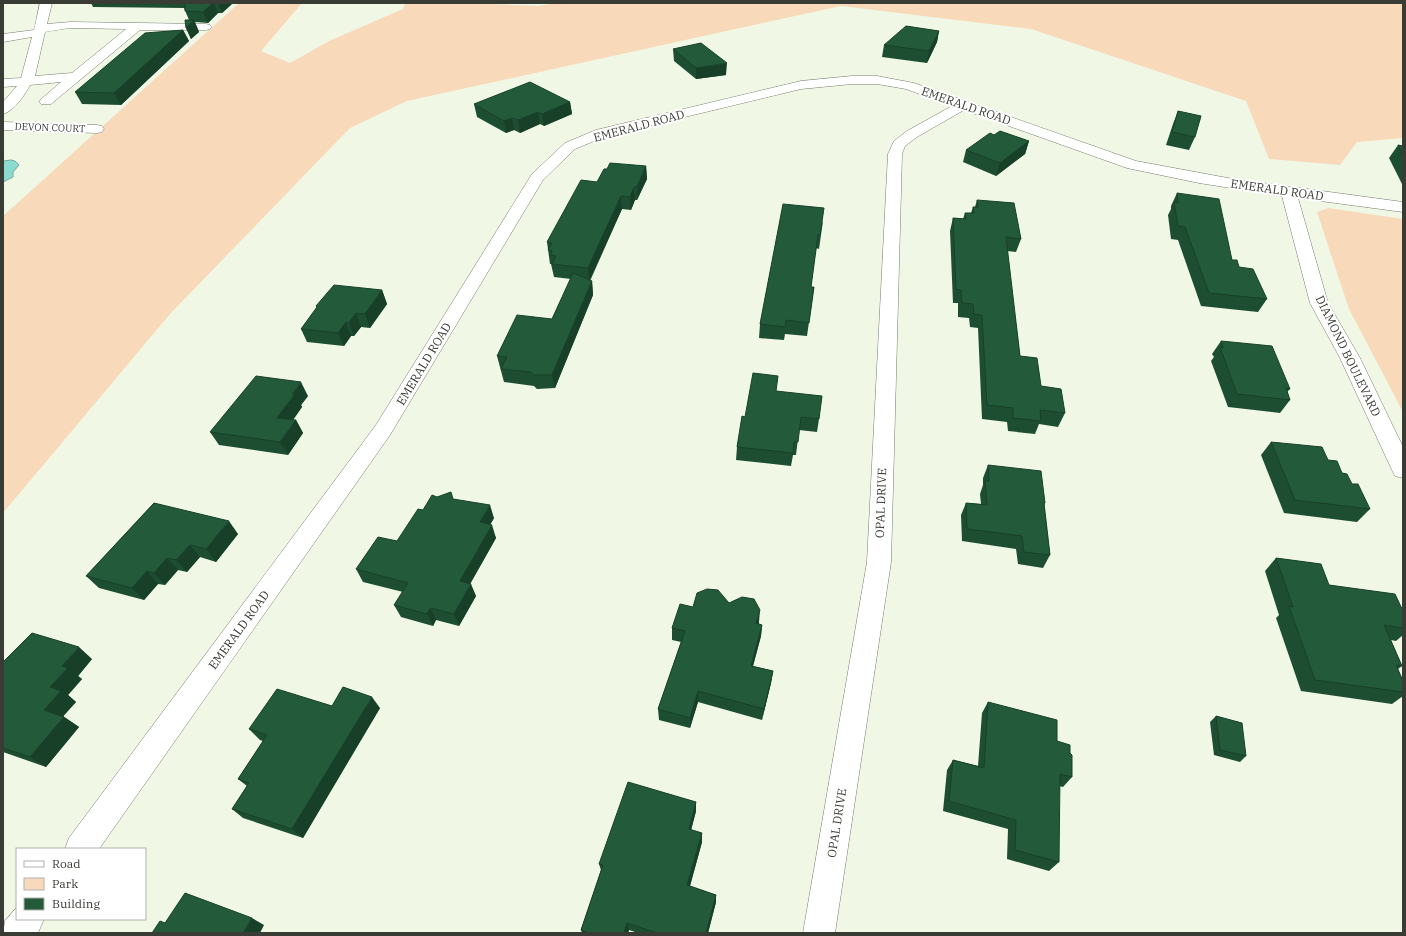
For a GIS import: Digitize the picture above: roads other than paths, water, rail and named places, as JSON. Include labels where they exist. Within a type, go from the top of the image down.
[{"type":"street","name":"DEVON COURT","points":[[3,110],[20,92],[30,73],[46,3]]},
{"type":"street","points":[[3,38],[70,25],[206,27]]},
{"type":"street","points":[[46,101],[137,26]]},
{"type":"street","points":[[3,83],[74,77]]},
{"type":"street","name":"EMERALD ROAD","points":[[81,848],[384,430],[537,177],[570,146],[601,134],[801,85],[826,82],[877,80],[909,86],[1132,165],[1170,174],[1403,207]]},
{"type":"street","name":"OPAL DRIVE","points":[[819,933],[879,562],[895,154],[899,144],[912,134],[964,105]]},
{"type":"street","name":"DEVON COURT","points":[[3,126],[97,129]]},
{"type":"street","name":"DIAMOND BOULEVARD","points":[[1289,192],[1319,303],[1350,358],[1403,470]]},
{"type":"street","points":[[17,933],[27,920]]},
{"type":"water","points":[[3,161],[15,161],[19,165],[13,172],[13,177],[3,182]]}]
